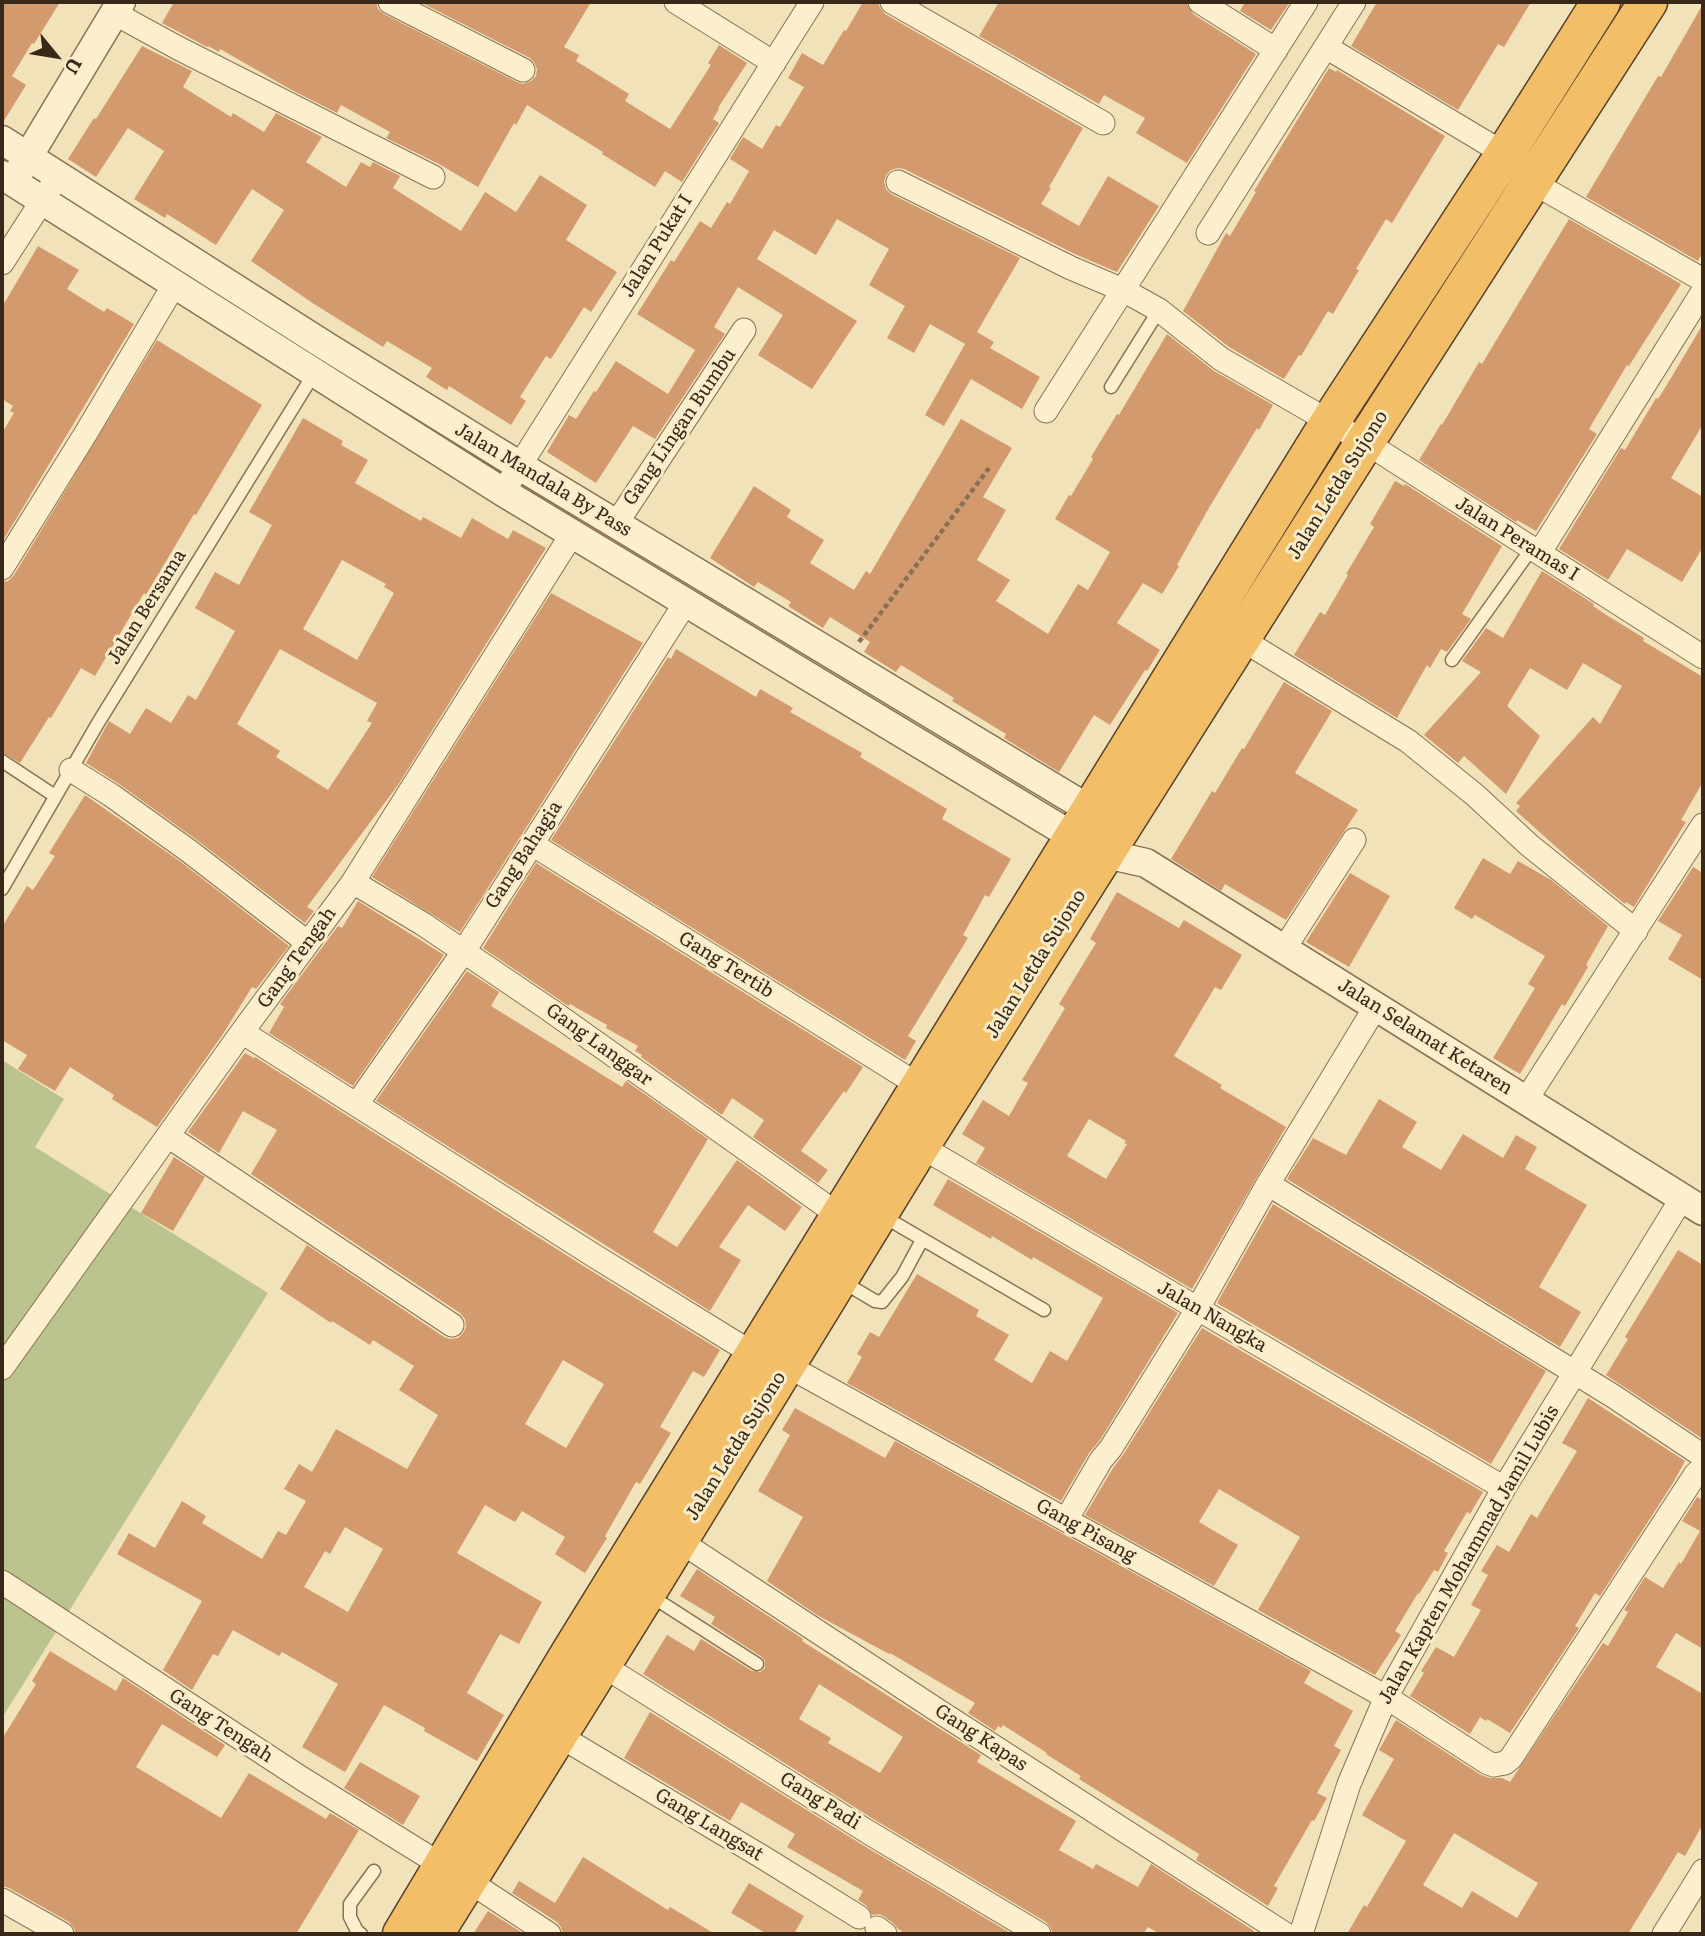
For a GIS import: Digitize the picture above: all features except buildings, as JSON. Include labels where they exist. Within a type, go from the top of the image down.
[{"type":"highway","name":"Jalan Letda Sujono","points":[[446,1930],[455,1873],[569,1655],[770,1360],[839,1280],[920,1146],[1330,422],[1601,2]]},
{"type":"highway","name":"Jalan Letda Sujono","points":[[402,1934],[455,1873],[558,1735],[647,1592],[678,1540],[840,1216],[920,1086],[1098,833],[1241,639],[1648,2]]},
{"type":"street","points":[[390,2],[523,70]]},
{"type":"street","points":[[676,2],[774,63]]},
{"type":"street","name":"Jalan Pukat I","points":[[503,492],[812,2]]},
{"type":"street","points":[[892,2],[1103,123]]},
{"type":"street","points":[[1200,2],[1276,50]]},
{"type":"street","points":[[1046,411],[1306,2]]},
{"type":"street","points":[[1208,233],[1354,2]]},
{"type":"street","points":[[7,179],[28,156],[118,7],[178,48],[433,177]]},
{"type":"street","points":[[1326,47],[1505,154]]},
{"type":"street","name":"Jalan Mandala By Pass","points":[[2,140],[58,175],[322,360],[503,492],[686,602],[1098,833]]},
{"type":"street","points":[[2,263],[58,175]]},
{"type":"street","name":"Jalan Mandala By Pass","points":[[7,179],[174,285],[322,360],[520,466],[844,662],[1098,833]]},
{"type":"street","name":"Jalan Peramas I","points":[[898,182],[1071,268],[1123,290],[1159,310],[1221,359],[1365,442],[1703,657]]},
{"type":"street","points":[[1532,182],[1703,280]]},
{"type":"street","points":[[2,568],[174,285]]},
{"type":"street","points":[[1536,550],[1703,291]]},
{"type":"street","name":"Gang Lingan Bumbu","points":[[615,524],[744,330]]},
{"type":"street","name":"Gang Tengah","points":[[2,1368],[242,1032],[353,882],[572,534]]},
{"type":"street","name":"Gang Bahagia","points":[[357,1104],[464,951],[686,602]]},
{"type":"street","points":[[1241,639],[1408,741],[1475,795],[1529,845],[1636,931]]},
{"type":"street","points":[[71,770],[189,851],[308,943]]},
{"type":"street","points":[[1526,1100],[1703,826]]},
{"type":"street","name":"Jalan Selamat Ketaren","points":[[1098,833],[1693,1204]]},
{"type":"street","points":[[1284,949],[1354,840]]},
{"type":"street","name":"Gang Tertib","points":[[532,844],[920,1086]]},
{"type":"street","name":"Gang Langgar","points":[[353,882],[464,951],[840,1216]]},
{"type":"street","points":[[1066,1520],[1198,1308],[1268,1184],[1376,1006]]},
{"type":"street","name":"Gang Pisang","points":[[242,1032],[593,1255],[770,1360],[1386,1697],[1488,1763],[1505,1763],[1695,1475],[1703,1468]]},
{"type":"street","points":[[167,1136],[452,1325]]},
{"type":"street","name":"Jalan Nangka","points":[[920,1146],[1504,1488]]},
{"type":"street","points":[[1268,1184],[1650,1419],[1703,1456]]},
{"type":"street","name":"Jalan Kapten Mohammad Jamil Lubis","points":[[1301,1934],[1349,1784],[1386,1697],[1504,1488],[1575,1373],[1693,1204]]},
{"type":"street","name":"Gang Kapas","points":[[678,1540],[1285,1934]]},
{"type":"street","name":"Gang Tengah","points":[[2,1582],[301,1778],[549,1934]]},
{"type":"street","name":"Gang Padi","points":[[602,1665],[868,1832],[1039,1934]]},
{"type":"street","name":"Gang Langsat","points":[[558,1735],[764,1858],[873,1927]]},
{"type":"street","points":[[1664,1934],[1703,1871]]},
{"type":"street","points":[[2,1900],[62,1934]]},
{"type":"lane","points":[[1111,387],[1159,310]]},
{"type":"lane","name":"Jalan Bersama","points":[[2,889],[98,723],[322,360]]},
{"type":"lane","points":[[1452,660],[1536,550]]},
{"type":"lane","points":[[2,761],[55,796]]},
{"type":"lane","points":[[879,1214],[1044,1310]]},
{"type":"lane","points":[[839,1280],[875,1301],[882,1302],[902,1277],[922,1240]]},
{"type":"lane","points":[[647,1592],[757,1664]]},
{"type":"lane","points":[[361,1934],[356,1931],[350,1917],[350,1904],[374,1871]]},
{"type":"path","points":[[844,662],[989,468]]},
{"type":"green space","points":[[2,1060],[64,1099],[35,1147],[268,1293],[2,1718]]}]
